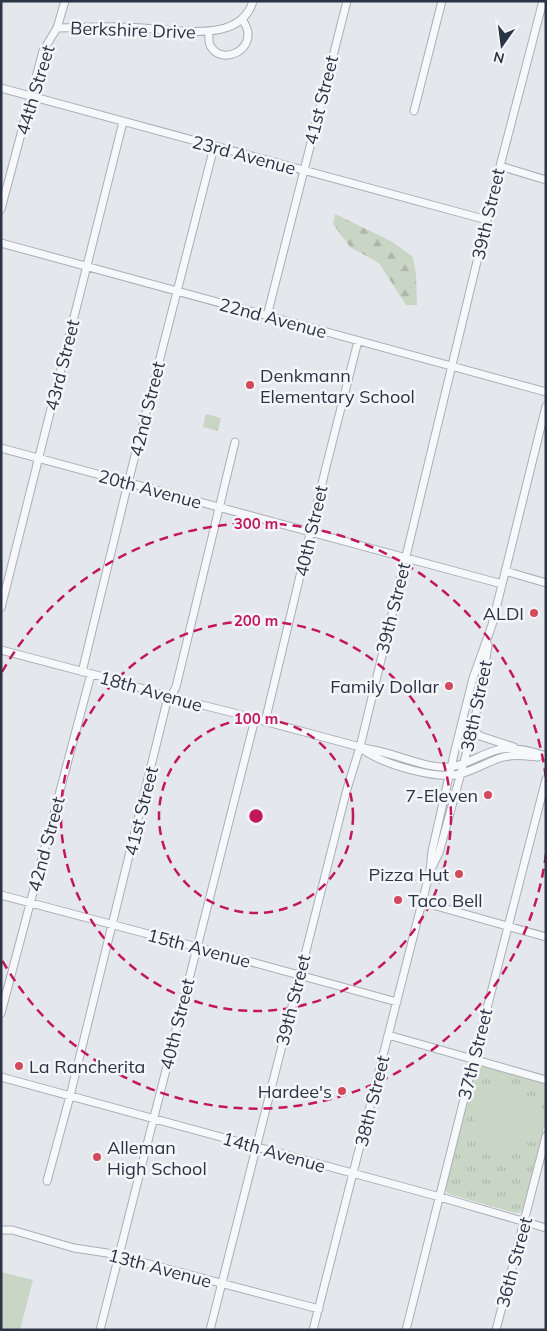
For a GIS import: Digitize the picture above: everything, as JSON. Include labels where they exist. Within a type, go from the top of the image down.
[{"type":"street","name":"44th Street","points":[[1,209],[43,51],[57,28],[65,1]]},
{"type":"street","points":[[242,19],[250,9],[252,1]]},
{"type":"street","name":"41st Street","points":[[267,316],[346,1]]},
{"type":"street","points":[[414,111],[442,1]]},
{"type":"street","name":"39th Street","points":[[210,1330],[299,975],[360,747],[500,166],[543,1]]},
{"type":"street","name":"Berkshire Drive","points":[[57,28],[121,27],[208,32],[239,22],[242,19],[247,29],[248,40],[240,52],[223,55],[214,51],[210,44],[208,32]]},
{"type":"street","name":"23rd Avenue","points":[[1,88],[487,220]]},
{"type":"street","name":"43rd Street","points":[[1,608],[123,122]]},
{"type":"street","name":"42nd Street","points":[[82,672],[214,146]]},
{"type":"street","points":[[500,166],[546,180]]},
{"type":"street","name":"22nd Avenue","points":[[1,242],[546,392]]},
{"type":"street","name":"40th Street","points":[[265,722],[358,341]]},
{"type":"street","name":"38th Street","points":[[430,871],[439,853],[473,725],[481,692],[492,625],[546,406]]},
{"type":"street","name":"41st Street","points":[[47,1180],[70,1096],[166,705],[176,687],[235,442]]},
{"type":"street","name":"20th Avenue","points":[[1,448],[502,584]]},
{"type":"street","points":[[505,571],[546,583]]},
{"type":"street","name":"38th Street","points":[[313,1330],[430,871],[432,851],[473,678],[492,625]]},
{"type":"street","name":"18th Avenue","points":[[1,650],[170,697],[426,764],[451,767],[498,749],[519,749],[546,757]]},
{"type":"street","name":"42nd Street","points":[[1,1013],[92,674]]},
{"type":"street","name":"40th Street","points":[[100,1330],[255,719]]},
{"type":"street","points":[[473,725],[473,730],[480,736],[519,749]]},
{"type":"street","name":"18th Avenue","points":[[360,747],[370,755],[392,764],[434,774],[449,775],[460,774],[502,758],[521,756],[546,757]]},
{"type":"street","name":"37th Street","points":[[406,1330],[546,779]]},
{"type":"street","name":"15th Avenue","points":[[1,895],[397,1002]]},
{"type":"street","points":[[422,902],[546,937]]},
{"type":"street","points":[[388,1035],[546,1080]]},
{"type":"street","name":"14th Avenue","points":[[1,1077],[440,1197],[546,1228]]},
{"type":"street","name":"36th Street","points":[[496,1330],[546,1136]]},
{"type":"street","name":"13th Avenue","points":[[1,1230],[12,1230],[68,1246],[119,1256],[318,1309]]},
{"type":"green space","points":[[335,214],[391,241],[413,257],[416,274],[417,305],[406,305],[379,263],[350,247],[333,224]]},
{"type":"green space","points":[[206,414],[221,418],[218,431],[203,427]]},
{"type":"green space","points":[[479,1064],[546,1083],[546,1119],[523,1209],[519,1213],[449,1194],[446,1191],[446,1184],[476,1068]]},
{"type":"green space","points":[[500,1086],[513,1089],[525,1095],[536,1102],[545,1112],[542,1127],[496,1152],[491,1151],[470,1111],[475,1089]]},
{"type":"green space","points":[[1,1272],[33,1280],[20,1330],[1,1330]]},
{"type":"place","name":"Denkmann Elementary School","points":[[250,385]]},
{"type":"place","name":"ALDI","points":[[534,613]]},
{"type":"place","name":"Family Dollar","points":[[449,686]]},
{"type":"place","name":"7-Eleven","points":[[488,795]]},
{"type":"place","name":"Pizza Hut","points":[[459,874]]},
{"type":"place","name":"Taco Bell","points":[[398,900]]},
{"type":"place","name":"La Rancherita","points":[[19,1066]]},
{"type":"place","name":"Hardee's","points":[[342,1091]]},
{"type":"place","name":"Alleman High School","points":[[97,1157]]}]
